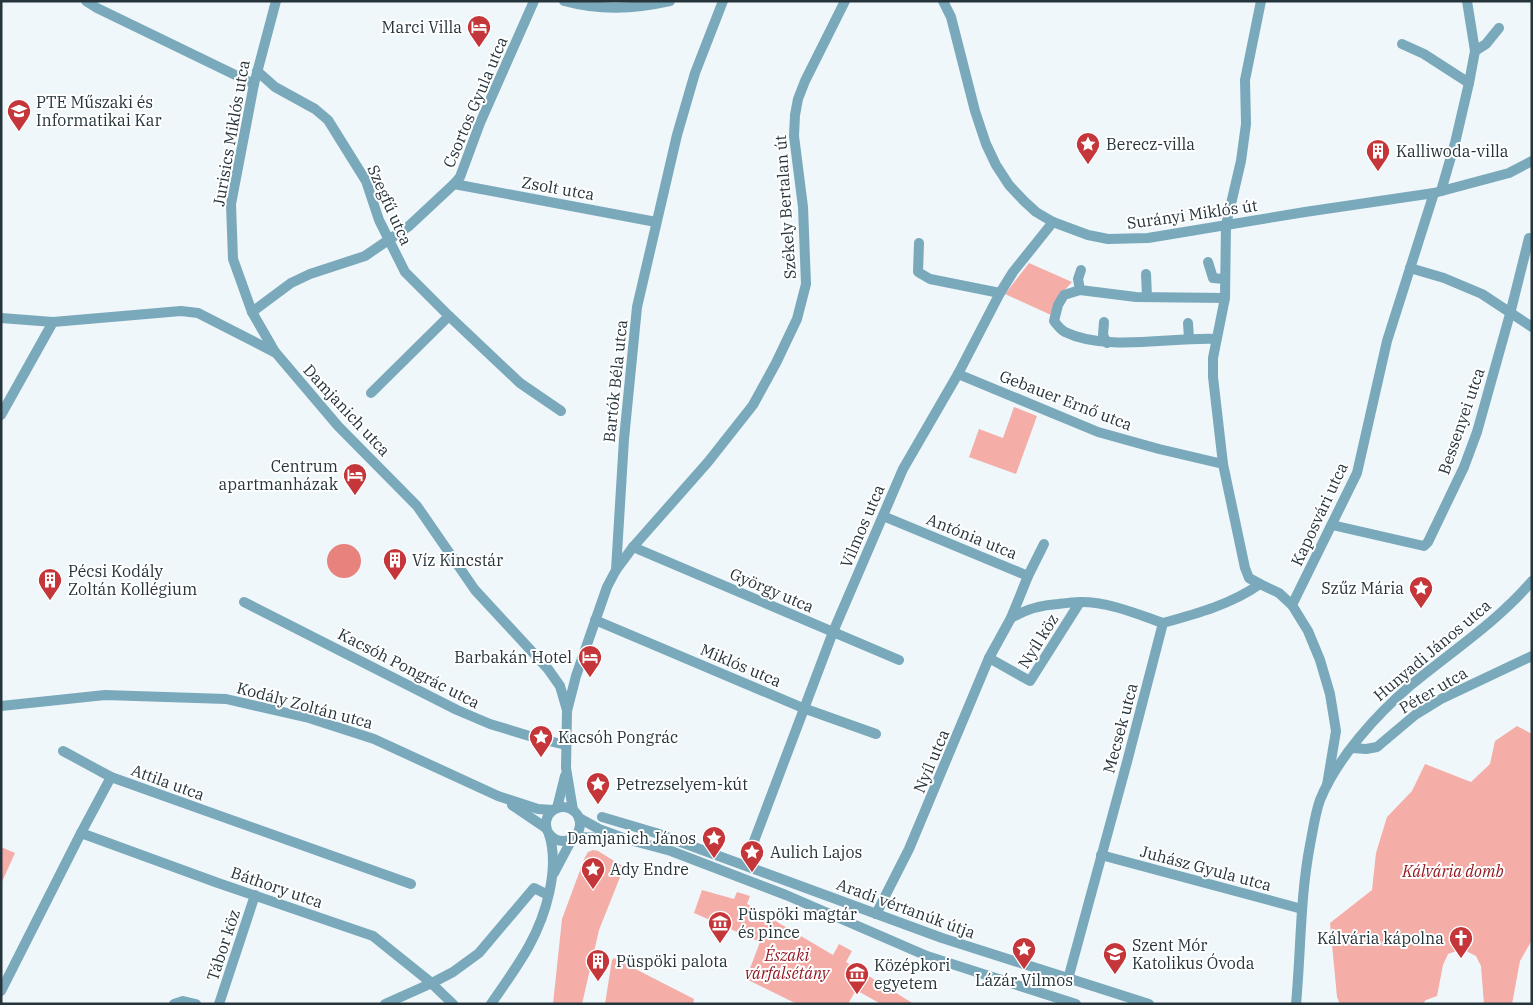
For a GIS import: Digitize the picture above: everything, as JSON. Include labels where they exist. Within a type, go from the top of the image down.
[{"type":"street","points":[[86,1],[254,84]]},
{"type":"street","name":"Csortos Gyula utca","points":[[252,312],[292,283],[310,274],[365,256],[409,226],[454,184],[460,177],[480,123],[534,1]]},
{"type":"street","points":[[564,1],[597,7],[623,9],[670,1]]},
{"type":"street","name":"Bartók Béla utca","points":[[576,814],[566,768],[567,711],[576,676],[595,620],[607,587],[616,570],[624,439],[637,307],[677,135],[693,82],[723,1]]},
{"type":"street","name":"Székely Bertalan út","points":[[616,570],[633,547],[702,470],[753,405],[797,319],[806,284],[802,207],[794,136],[795,115],[798,99],[845,1]]},
{"type":"street","name":"Surányi Miklós út","points":[[943,1],[951,18],[975,111],[986,144],[996,165],[1009,185],[1036,212],[1053,222],[1088,235],[1108,238],[1148,238],[1438,192],[1509,173],[1532,161]]},
{"type":"street","points":[[1261,1],[1245,80],[1246,124],[1241,162],[1226,225],[1225,298],[1216,339],[1213,377],[1223,464],[1245,568],[1249,578],[1279,593],[1292,605],[1308,631],[1320,660],[1330,694],[1336,731],[1327,784]]},
{"type":"street","points":[[1438,192],[1455,143],[1475,50],[1467,1]]},
{"type":"street","name":"Jurisics Miklós utca","points":[[273,2],[254,84],[230,204],[234,259],[252,312],[276,353]]},
{"type":"street","points":[[1475,50],[1486,44],[1499,28]]},
{"type":"street","points":[[1402,44],[1430,58],[1469,83]]},
{"type":"street","name":"Szegfű utca","points":[[257,72],[275,87],[315,109],[328,120],[366,180],[378,220],[405,272],[520,383],[561,412]]},
{"type":"street","name":"Zsolt utca","points":[[454,184],[656,222]]},
{"type":"street","name":"Kaposvári utca","points":[[1292,605],[1357,472],[1387,341],[1410,268],[1438,192]]},
{"type":"street","name":"Vilmos utca","points":[[745,865],[833,632],[904,469],[958,374],[1000,293],[1013,272],[1053,222]]},
{"type":"street","name":"Bessenyei utca","points":[[1332,525],[1424,546],[1428,542],[1464,467],[1477,432],[1529,238]]},
{"type":"street","points":[[919,243],[918,272],[930,279],[1000,293]]},
{"type":"street","points":[[1208,262],[1213,278],[1225,279]]},
{"type":"street","points":[[1410,268],[1444,278],[1482,294],[1532,327]]},
{"type":"street","points":[[1080,290],[1078,279],[1082,270]]},
{"type":"street","points":[[1146,274],[1146,298]]},
{"type":"street","points":[[1216,339],[1107,344],[1063,331],[1054,321],[1058,305],[1064,295],[1080,290],[1146,298],[1225,298]]},
{"type":"street","name":"Damjanich utca","points":[[1,318],[54,322],[181,311],[198,313],[276,353],[338,426],[417,506],[475,590],[548,669],[560,686],[567,711]]},
{"type":"street","points":[[371,393],[449,316]]},
{"type":"street","points":[[1,415],[54,322]]},
{"type":"street","points":[[1104,322],[1102,335],[1107,344]]},
{"type":"street","points":[[1188,323],[1189,339]]},
{"type":"street","name":"Gebauer Ernő utca","points":[[958,374],[1098,432],[1158,449],[1223,464]]},
{"type":"street","name":"Antónia utca","points":[[883,516],[1028,576],[1011,618]]},
{"type":"street","points":[[1028,576],[1044,544]]},
{"type":"street","name":"György utca","points":[[633,547],[899,660]]},
{"type":"street","name":"Hunyadi János utca","points":[[1296,1004],[1304,877],[1314,821],[1319,802],[1327,784],[1379,714],[1411,685],[1493,620],[1532,581]]},
{"type":"street","points":[[1011,618],[1022,611],[1045,605],[1080,602],[1097,603],[1118,608],[1163,623],[1186,617],[1237,598],[1260,584]]},
{"type":"street","points":[[1022,590],[1030,609]]},
{"type":"street","name":"Kacsóh Pongrác utca","points":[[244,602],[464,714],[536,738],[566,745]]},
{"type":"street","name":"Nyíl köz","points":[[989,658],[1030,682],[1080,602]]},
{"type":"street","name":"Nyíl utca","points":[[876,914],[917,831],[989,658],[1011,618]]},
{"type":"street","name":"Miklós utca","points":[[595,620],[803,708],[876,734]]},
{"type":"street","name":"Mecsek utca","points":[[1068,979],[1163,623]]},
{"type":"street","name":"Péter utca","points":[[1352,748],[1366,749],[1377,747],[1415,715],[1441,699],[1532,656]]},
{"type":"street","name":"Kodály Zoltán utca","points":[[1,706],[105,695],[226,699],[309,718],[374,739],[498,796],[538,809],[555,809]]},
{"type":"street","points":[[63,751],[112,777]]},
{"type":"street","name":"Bartók Béla utca","points":[[555,809],[566,768]]},
{"type":"street","name":"Attila utca","points":[[1,991],[81,833],[112,777],[412,884]]},
{"type":"street","name":"Kodály Zoltán utca","points":[[498,796],[548,831]]},
{"type":"street","points":[[491,1004],[529,946],[548,895],[553,848],[548,831],[547,818],[555,809],[568,808],[576,814],[580,828],[551,878]]},
{"type":"street","name":"Aradi vértanúk útja","points":[[576,814],[599,829],[626,839],[671,851],[786,895],[927,956],[1076,1004]]},
{"type":"street","name":"Aradi vértanúk útja","points":[[602,817],[656,833],[979,951],[1149,1004]]},
{"type":"street","points":[[548,831],[553,838],[562,841],[573,838]]},
{"type":"street","name":"Báthory utca","points":[[81,833],[218,883],[374,936],[432,983],[450,1001]]},
{"type":"street","points":[[639,842],[656,833]]},
{"type":"street","name":"Aradi vértanúk útja","points":[[573,838],[584,836],[626,839]]},
{"type":"street","name":"Juhász Gyula utca","points":[[1101,855],[1302,909]]},
{"type":"street","points":[[384,1004],[453,972],[479,954],[534,888],[548,895]]},
{"type":"street","name":"Tábor köz","points":[[219,1004],[255,895]]},
{"type":"street","points":[[174,1004],[183,1002],[196,1004]]},
{"type":"green space","points":[[1029,263],[1072,282],[1061,294],[1051,315],[1005,294]]},
{"type":"green space","points":[[1014,407],[1037,416],[1016,474],[969,457],[979,429],[1003,438]]},
{"type":"green space","name":"Kálvária domb","points":[[1517,726],[1532,734],[1532,940],[1520,961],[1512,1004],[1484,1004],[1481,966],[1476,956],[1462,949],[1448,954],[1443,965],[1437,996],[1426,1000],[1422,1004],[1340,1004],[1337,997],[1330,923],[1372,890],[1376,853],[1387,817],[1412,791],[1425,764],[1471,782],[1490,764],[1495,741]]},
{"type":"green space","points":[[1,847],[15,853],[1,884]]},
{"type":"green space","points":[[598,851],[624,867],[599,930],[582,1004],[553,1004],[562,919],[585,857],[588,852]]},
{"type":"green space","name":"Északi várfalsétány","points":[[702,890],[734,899],[737,892],[750,896],[747,904],[833,955],[839,944],[852,951],[846,962],[914,1004],[881,1004],[856,990],[848,1004],[797,1004],[746,979],[760,942],[694,913]]},
{"type":"green space","points":[[614,958],[694,999],[693,1004],[605,1004],[612,960]]},
{"type":"shaded area","points":[[344,544],[351,545],[356,549],[360,554],[360,568],[356,573],[351,577],[344,578],[337,577],[332,573],[328,568],[327,561],[328,554],[332,549],[337,545]]},
{"type":"place","name":"Marci Villa","points":[[479,48]]},
{"type":"place","name":"PTE Műszaki és Informatikai Kar","points":[[19,132]]},
{"type":"place","name":"Berecz-villa","points":[[1088,165]]},
{"type":"place","name":"Kalliwoda-villa","points":[[1378,172]]},
{"type":"place","name":"Centrum apartmanházak","points":[[355,496]]},
{"type":"place","name":"Víz Kincstár","points":[[395,581]]},
{"type":"place","name":"Pécsi Kodály Zoltán Kollégium","points":[[50,601]]},
{"type":"place","name":"Szűz Mária","points":[[1421,609]]},
{"type":"place","name":"Barbakán Hotel","points":[[590,678]]},
{"type":"place","name":"Kacsóh Pongrác","points":[[541,758]]},
{"type":"place","name":"Petrezselyem-kút","points":[[598,805]]},
{"type":"place","name":"Damjanich János","points":[[714,859]]},
{"type":"place","name":"Aulich Lajos","points":[[752,873]]},
{"type":"place","name":"Ady Endre","points":[[593,890]]},
{"type":"place","name":"Püspöki magtár és pince","points":[[720,944]]},
{"type":"place","name":"Kálvária kápolna","points":[[1461,959]]},
{"type":"place","name":"Lázár Vilmos","points":[[1024,970]]},
{"type":"place","name":"Szent Mór Katolikus Óvoda","points":[[1115,975]]},
{"type":"place","name":"Püspöki palota","points":[[598,982]]},
{"type":"place","name":"Középkori egyetem","points":[[857,995]]}]
